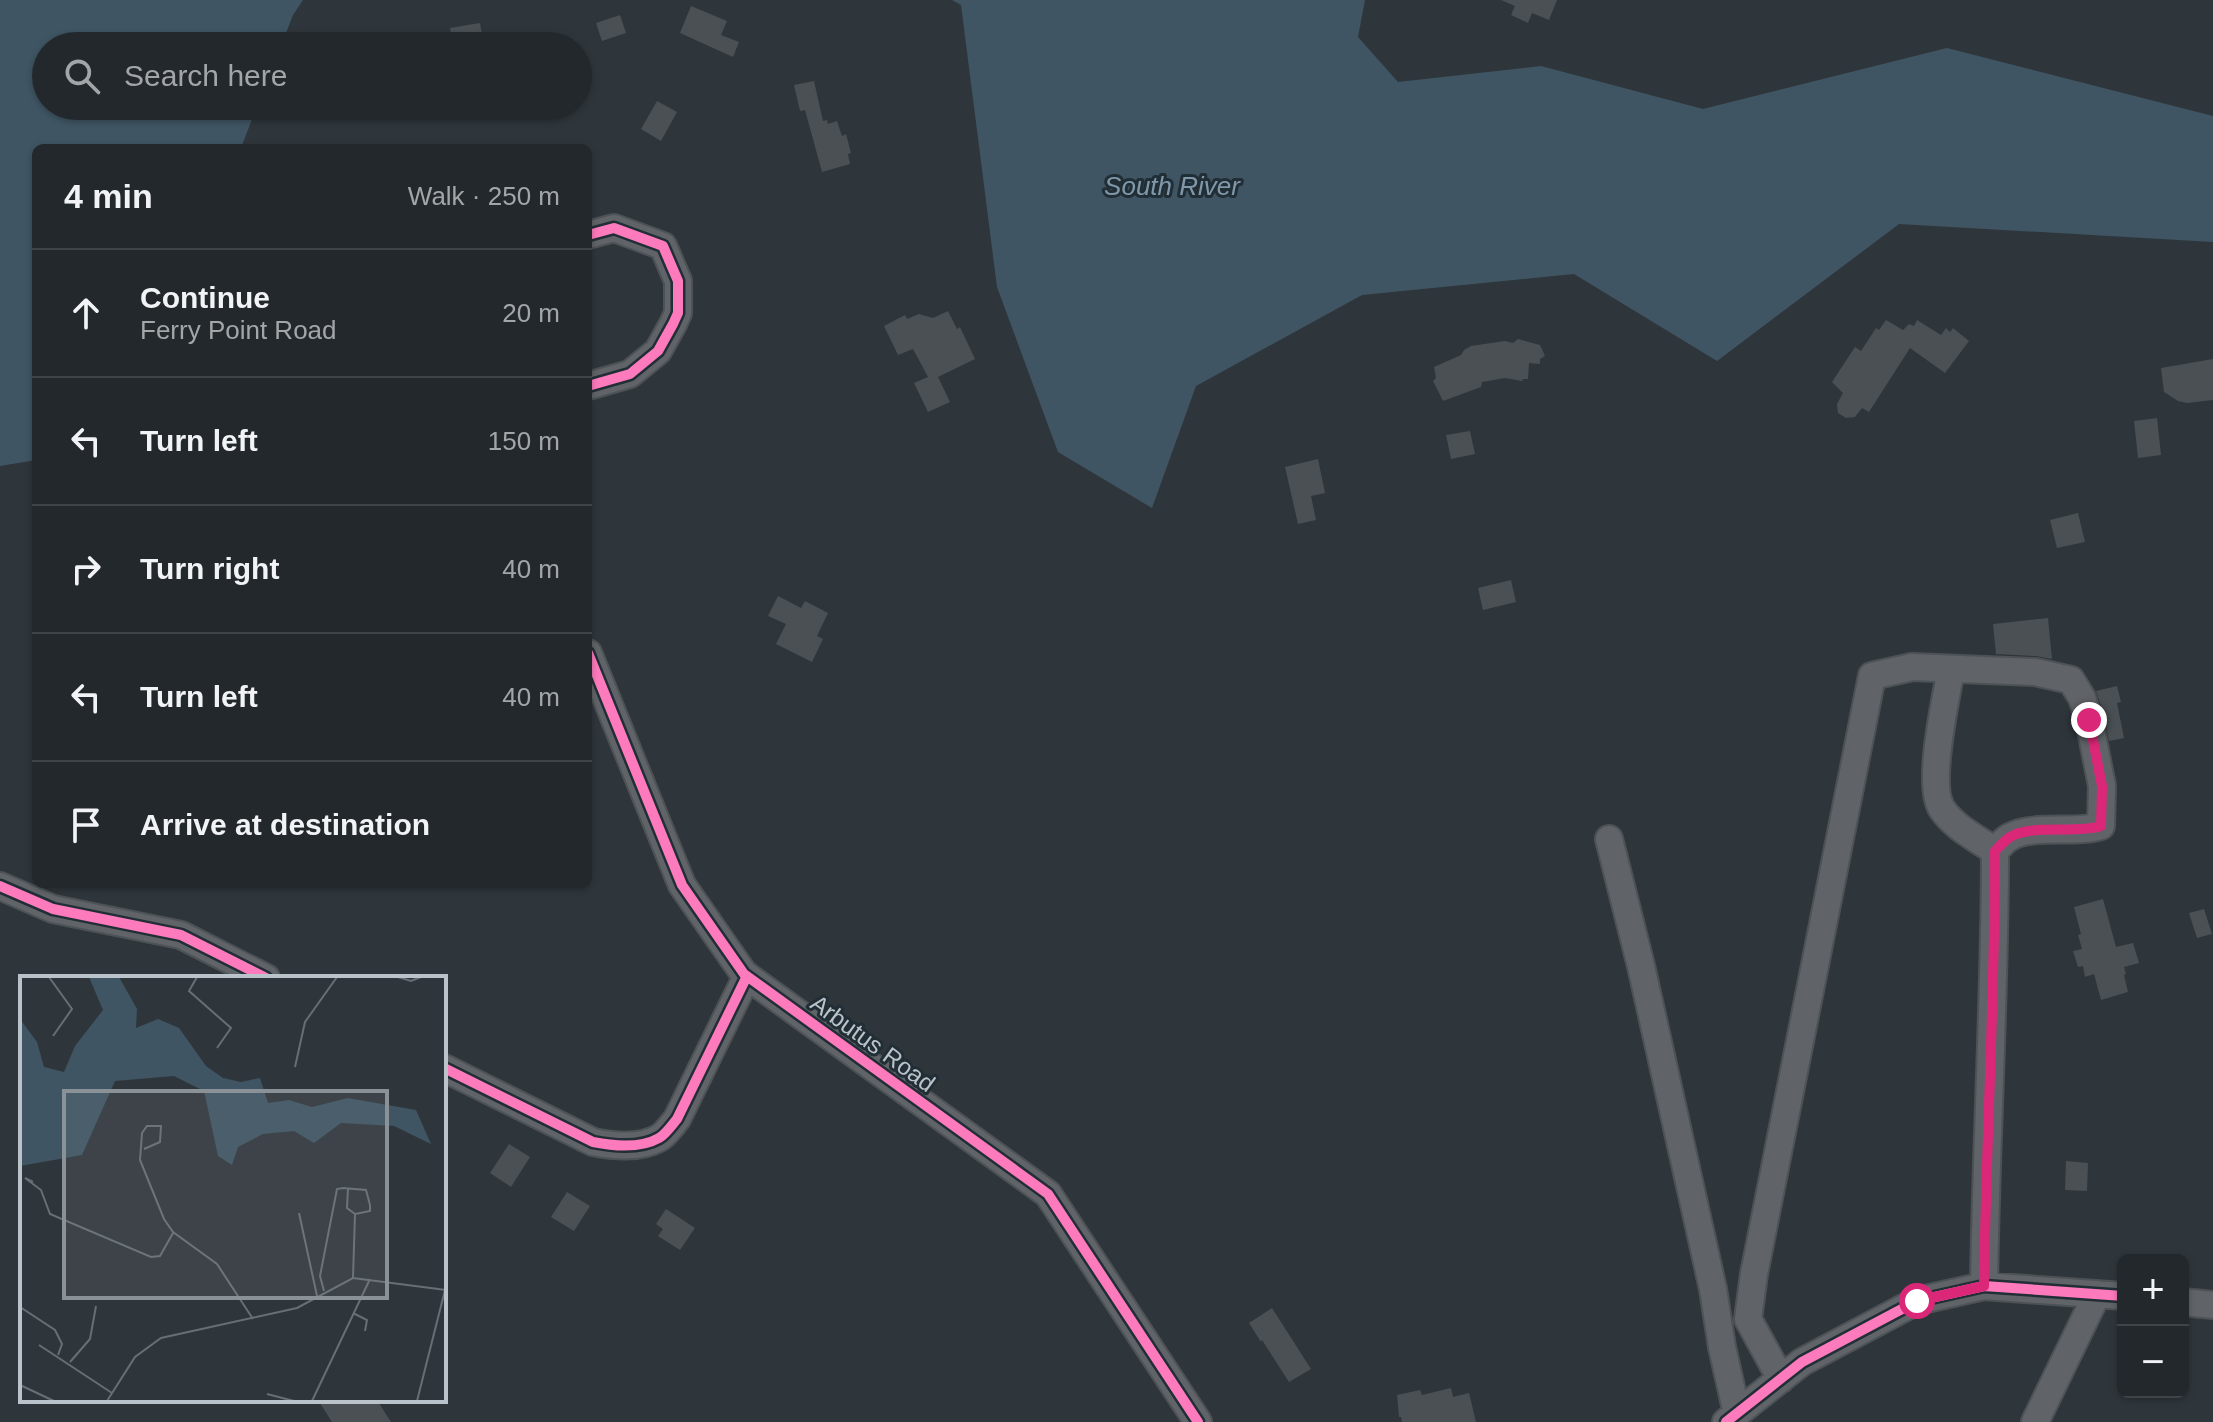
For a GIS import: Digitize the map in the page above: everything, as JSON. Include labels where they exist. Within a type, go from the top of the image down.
[{"type":"street","points":[[592,234],[614,228],[663,246],[678,281],[678,313],[658,351],[630,374],[592,385]]},
{"type":"street","name":"Arbutus Road","points":[[592,663],[682,885],[747,976],[1048,1194],[1198,1422]]},
{"type":"street","points":[[1781,1379],[1748,1319],[1752,1289],[1872,676],[1912,667],[2035,672],[2071,680],[2082,698],[2089,720],[2102,786],[2101,826],[2042,830],[2011,836],[1995,851],[1984,1286]]},
{"type":"street","points":[[1951,669],[1935,780],[1940,806],[1956,825],[1995,851]]},
{"type":"street","points":[[1609,839],[1641,966],[1713,1289],[1732,1418]]},
{"type":"street","points":[[0,886],[53,909],[181,935],[262,976]]},
{"type":"street","points":[[446,1069],[593,1142],[630,1146],[660,1138],[677,1119],[747,976]]},
{"type":"street","points":[[1732,1418],[1802,1362],[1917,1301],[1984,1286],[2110,1295],[2035,1422]]},
{"type":"street","points":[[2189,1303],[2213,1305]]},
{"type":"water","points":[[0,0],[303,0],[286,32],[32,32],[32,120],[252,120],[243,144],[32,144],[32,461],[0,466]]},
{"type":"water","name":"South River","points":[[952,0],[1365,0],[1358,37],[1398,82],[1541,66],[1703,109],[1947,48],[2213,116],[2213,242],[1899,224],[1717,361],[1574,274],[1362,295],[1196,386],[1152,508],[1058,452],[997,287],[961,5]]},
{"type":"building","points":[[1501,0],[1557,0],[1549,20],[1532,13],[1528,23],[1511,15],[1515,6]]},
{"type":"building","points":[[691,6],[727,21],[721,35],[739,42],[733,57],[680,33]]},
{"type":"building","points":[[620,15],[626,33],[602,41],[596,23]]},
{"type":"building","points":[[480,23],[482,32],[451,32],[450,28]]},
{"type":"building","points":[[814,81],[823,121],[827,120],[828,124],[837,121],[842,136],[846,134],[851,153],[848,154],[850,164],[822,172],[805,110],[800,111],[794,85]]},
{"type":"building","points":[[657,101],[677,112],[661,141],[641,129]]},
{"type":"building","points":[[948,311],[957,329],[960,327],[975,359],[938,377],[950,402],[928,412],[914,383],[928,377],[913,349],[898,355],[884,326],[905,315],[907,319],[919,314],[933,318]]},
{"type":"building","points":[[1886,320],[1903,330],[1909,324],[1914,326],[1917,320],[1941,335],[1946,328],[1950,332],[1953,328],[1969,341],[1945,373],[1910,348],[1869,412],[1862,408],[1855,417],[1846,418],[1838,413],[1837,404],[1843,393],[1832,382],[1855,347],[1861,351],[1876,328],[1879,330]]},
{"type":"building","points":[[1518,339],[1540,345],[1545,356],[1540,359],[1540,364],[1529,363],[1528,379],[1505,378],[1482,382],[1481,387],[1443,401],[1433,381],[1436,378],[1434,367],[1461,355],[1471,346],[1505,341],[1513,343]]},
{"type":"building","points":[[2213,359],[2213,400],[2187,403],[2164,392],[2161,368]]},
{"type":"building","points":[[2157,418],[2161,455],[2138,458],[2134,421]]},
{"type":"building","points":[[1470,431],[1475,454],[1451,459],[1446,435]]},
{"type":"building","points":[[1318,459],[1325,493],[1311,496],[1316,520],[1298,524],[1285,467]]},
{"type":"building","points":[[2078,513],[2085,542],[2057,548],[2050,520]]},
{"type":"building","points":[[1511,580],[1516,602],[1483,610],[1478,588]]},
{"type":"building","points":[[778,596],[801,608],[805,601],[828,613],[817,636],[823,639],[812,662],[776,644],[786,624],[768,616]]},
{"type":"building","points":[[2048,618],[2052,659],[1996,654],[1993,624]]},
{"type":"building","points":[[2117,686],[2124,738],[2109,741],[2096,691]]},
{"type":"building","points":[[2103,899],[2116,947],[2133,943],[2139,963],[2124,967],[2128,992],[2101,1000],[2094,974],[2085,977],[2083,966],[2078,967],[2073,951],[2082,949],[2074,907]]},
{"type":"building","points":[[2204,909],[2212,934],[2197,938],[2189,913]]},
{"type":"building","points":[[509,1144],[530,1157],[511,1187],[490,1173]]},
{"type":"building","points":[[2066,1161],[2088,1163],[2087,1191],[2065,1190]]},
{"type":"building","points":[[567,1192],[590,1206],[574,1231],[551,1217]]},
{"type":"building","points":[[666,1209],[695,1228],[680,1250],[658,1236],[663,1229],[656,1224]]},
{"type":"building","points":[[1272,1308],[1311,1369],[1289,1382],[1249,1323]]},
{"type":"building","points":[[1451,1388],[1453,1397],[1469,1393],[1476,1422],[1402,1422],[1397,1395],[1420,1390],[1422,1395]]},
{"type":"building","points":[[319,1402],[378,1402],[391,1422],[332,1422]]},
{"type":"cycle path","points":[[592,234],[614,228],[663,246],[678,281],[678,313],[658,351],[630,374],[592,385]]},
{"type":"cycle path","points":[[592,663],[682,885],[744,974],[1048,1194],[1198,1422]]},
{"type":"cycle path","points":[[0,886],[53,909],[181,935],[262,976]]},
{"type":"cycle path","points":[[446,1069],[593,1142],[626,1146],[643,1144],[664,1135],[677,1119],[747,976]]},
{"type":"cycle path","points":[[1726,1422],[1802,1362],[1917,1301],[1984,1286],[2117,1296]]},
{"type":"route","points":[[1917,1301],[1984,1286],[1995,851],[2011,836],[2042,830],[2101,826],[2102,786],[2089,720]]}]
